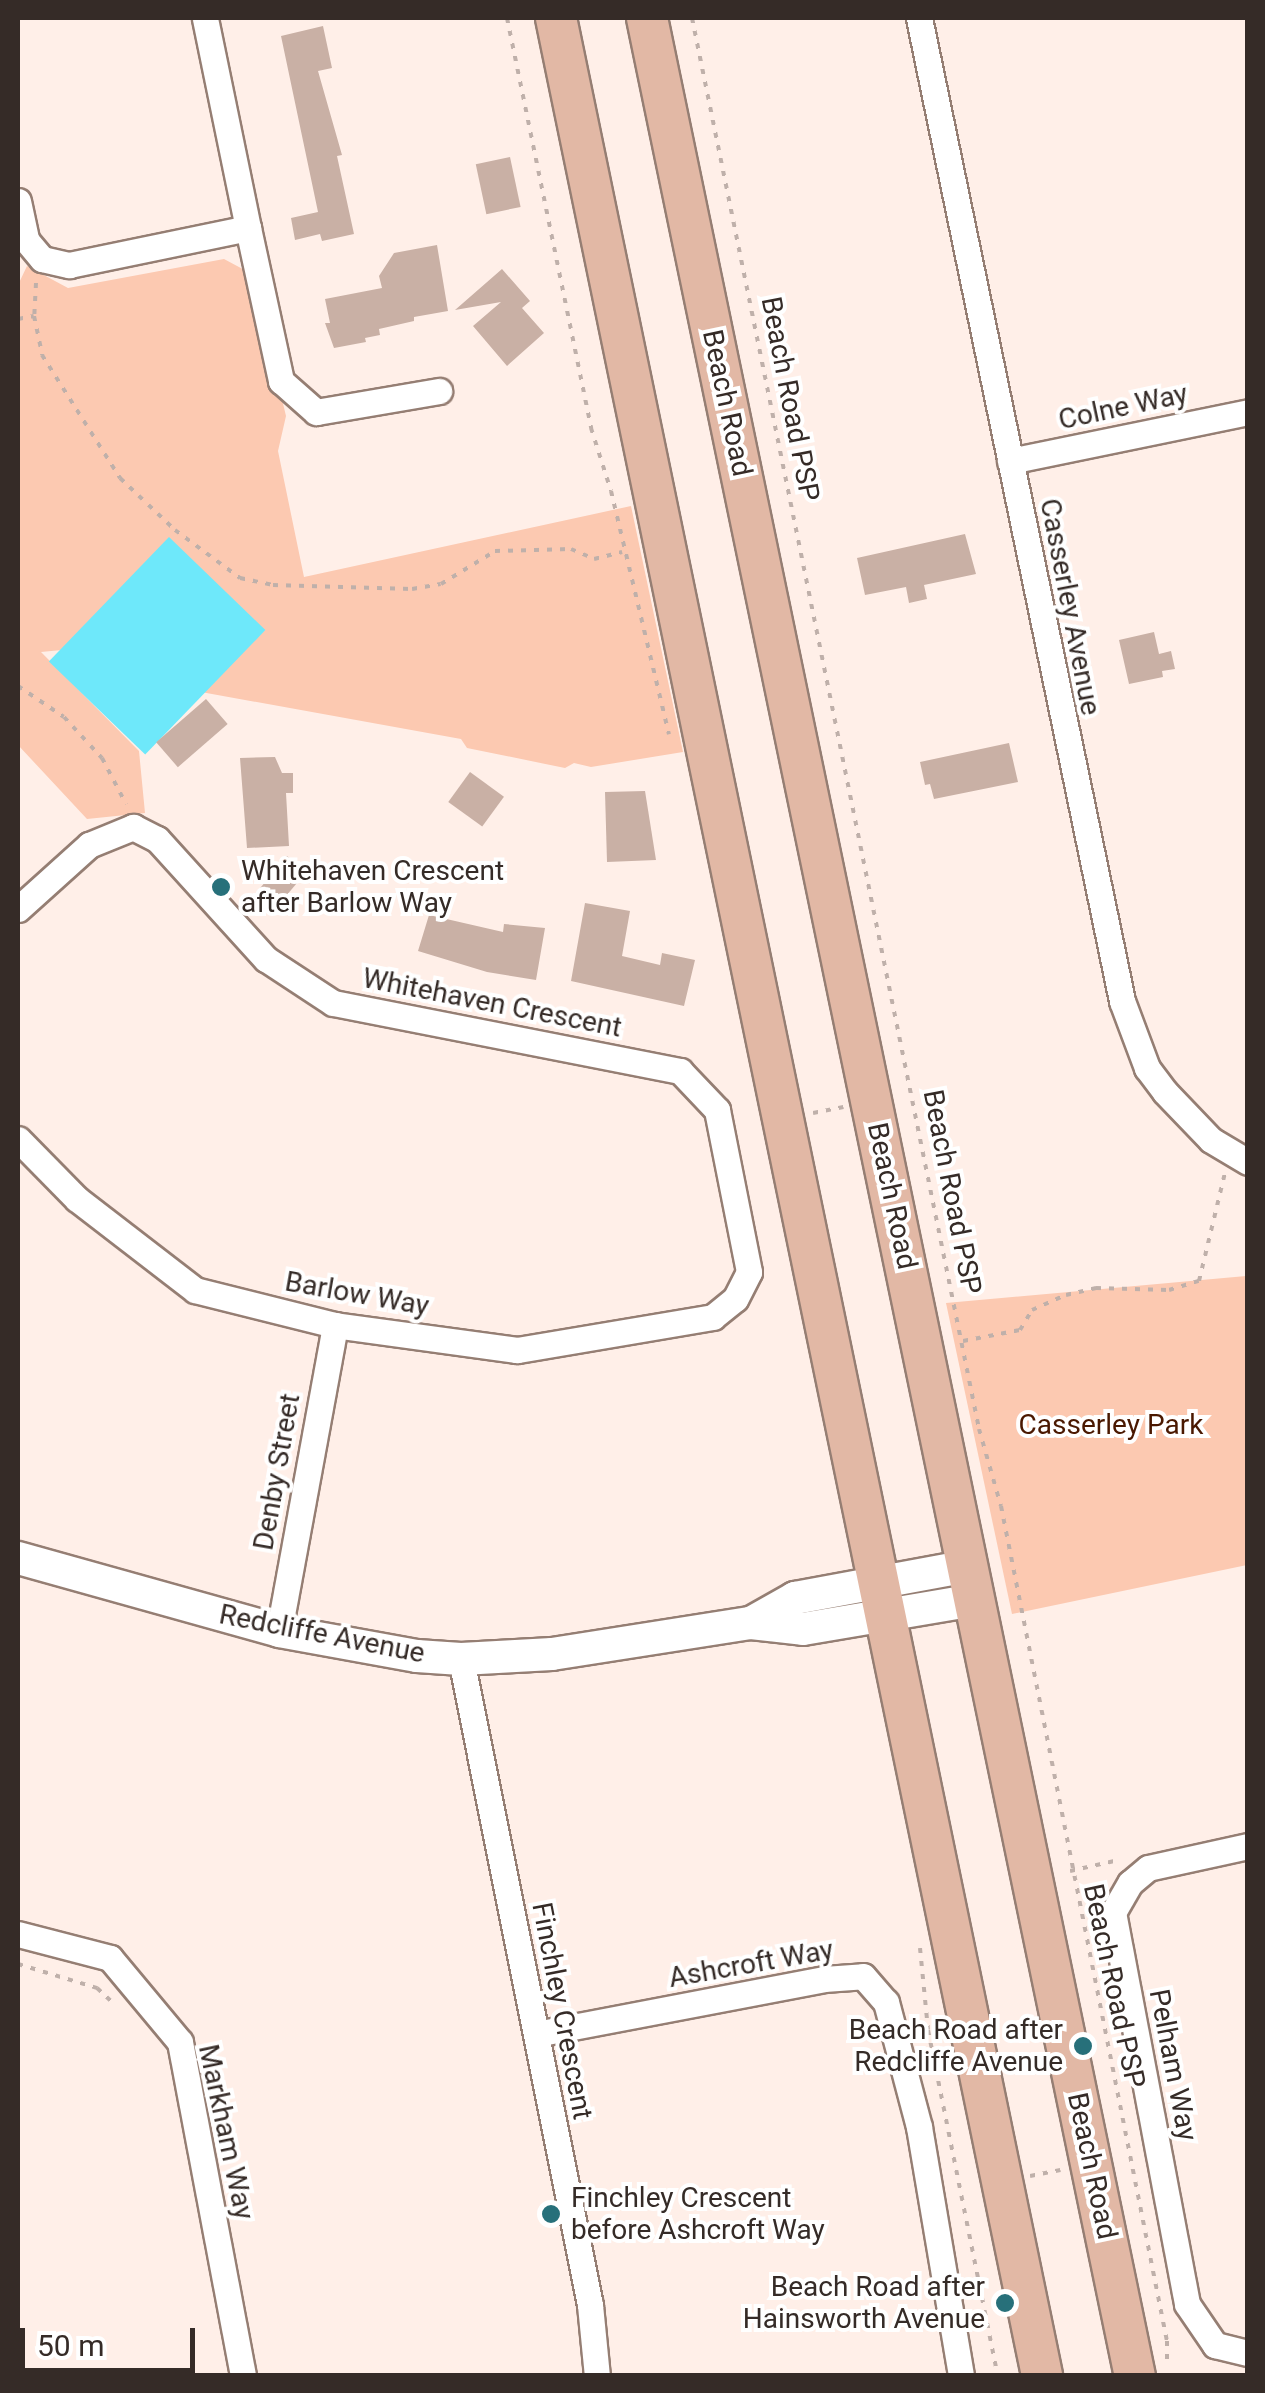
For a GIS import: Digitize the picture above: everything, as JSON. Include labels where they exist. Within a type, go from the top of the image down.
[{"type":"main road","points":[[556,18],[1042,2376]]},
{"type":"main road","name":"Beach Road","points":[[647,18],[1136,2376]]},
{"type":"street","points":[[205,18],[281,381],[316,412],[439,391]]},
{"type":"street","name":"Casserley Avenue","points":[[918,18],[1122,1001],[1156,1080],[1185,1117],[1240,1158]]},
{"type":"street","points":[[18,201],[26,240],[42,259],[69,265],[248,228]]},
{"type":"street","name":"Colne Way","points":[[1010,461],[1248,412]]},
{"type":"street","points":[[18,909],[88,845],[134,827]]},
{"type":"street","name":"Whitehaven Crescent","points":[[134,827],[157,839],[266,959],[333,1003],[680,1071],[717,1110],[749,1272],[735,1299]]},
{"type":"street","name":"Barlow Way","points":[[18,1139],[77,1199],[195,1290],[335,1325],[517,1350],[712,1317],[735,1299]]},
{"type":"street","name":"Denby Street","points":[[278,1630],[335,1325]]},
{"type":"street","name":"Redcliffe Avenue","points":[[18,1558],[278,1630],[417,1656],[461,1658],[552,1654],[751,1623],[802,1628],[884,1599],[972,1583]]},
{"type":"street","name":"Finchley Crescent","points":[[461,1658],[590,2305],[597,2376]]},
{"type":"street","points":[[1148,1868],[1248,1846]]},
{"type":"street","name":"Pelham Way","points":[[1148,1868],[1130,1883],[1113,1912],[1188,2304],[1216,2345],[1248,2353]]},
{"type":"street","name":"Markham Way","points":[[18,1934],[110,1958],[180,2042],[244,2376]]},
{"type":"street","name":"Ashcroft Way","points":[[536,2034],[824,1978],[863,1976],[886,2002],[919,2127],[960,2376]]},
{"type":"path","points":[[508,18],[591,428],[611,491],[673,748]]},
{"type":"path","name":"Beach Road PSP","points":[[692,18],[961,1341],[1000,1506],[1167,2341],[1167,2376]]},
{"type":"path","points":[[42,259],[36,272],[34,316],[42,356],[120,478],[175,530],[240,578],[273,585],[412,589],[441,584],[495,551],[571,549],[594,558],[623,552]]},
{"type":"path","points":[[18,320],[34,316]]},
{"type":"path","points":[[18,686],[64,717],[102,758],[130,810],[134,827]]},
{"type":"path","points":[[784,1118],[911,1090]]},
{"type":"path","points":[[961,1341],[1020,1330],[1032,1310],[1066,1294],[1096,1288],[1169,1290],[1199,1281],[1220,1182],[1240,1158]]},
{"type":"path","points":[[1070,1871],[1127,1858],[1148,1868]]},
{"type":"path","points":[[920,1946],[928,2030],[998,2376]]},
{"type":"path","points":[[18,1964],[98,1988],[122,2010]]},
{"type":"path","points":[[962,2189],[1092,2164]]},
{"type":"green space","points":[[224,259],[252,274],[286,416],[278,451],[304,577],[631,506],[683,752],[591,767],[574,763],[565,768],[467,748],[461,739],[201,692],[265,630],[41,652],[139,751],[145,813],[87,819],[18,745],[18,285],[27,266],[68,288]]},
{"type":"green space","name":"Casserley Park","points":[[1246,1276],[1247,1565],[1012,1614],[946,1303]]},
{"type":"water","points":[[169,537],[265,630],[145,755],[49,661]]},
{"type":"building","points":[[323,26],[332,68],[318,71],[342,155],[337,156],[354,234],[322,241],[320,234],[295,240],[291,218],[318,212],[281,36]]},
{"type":"building","points":[[510,157],[521,207],[486,214],[476,164]]},
{"type":"building","points":[[437,245],[448,311],[414,317],[414,321],[379,329],[380,335],[365,338],[366,342],[334,348],[325,323],[330,323],[325,299],[382,288],[379,276],[394,253]]},
{"type":"building","points":[[502,269],[530,301],[522,308],[544,333],[507,366],[473,326],[501,302],[455,310]]},
{"type":"building","points":[[965,534],[976,574],[924,585],[927,599],[909,603],[906,587],[865,595],[857,558]]},
{"type":"building","points":[[1154,632],[1159,654],[1171,651],[1175,669],[1162,671],[1163,677],[1129,684],[1119,640]]},
{"type":"building","points":[[206,699],[228,724],[178,767],[156,742]]},
{"type":"building","points":[[1009,743],[1018,782],[934,799],[930,784],[925,785],[920,762]]},
{"type":"building","points":[[275,757],[282,773],[293,773],[293,793],[286,793],[289,846],[247,848],[240,758]]},
{"type":"building","points":[[470,772],[504,797],[482,827],[448,802]]},
{"type":"building","points":[[645,791],[656,860],[607,862],[605,792]]},
{"type":"building","points":[[287,856],[306,872],[278,906],[259,890]]},
{"type":"building","points":[[585,903],[630,911],[622,956],[660,965],[662,953],[695,960],[684,1006],[571,981]]},
{"type":"building","points":[[429,915],[503,932],[504,924],[545,928],[536,980],[487,972],[418,951]]},
{"type":"place","name":"Whitehaven Crescent after Barlow Way","points":[[221,887]]},
{"type":"place","name":"Beach Road after Redcliffe Avenue","points":[[1083,2046]]},
{"type":"place","name":"Finchley Crescent before Ashcroft Way","points":[[551,2214]]},
{"type":"place","name":"Beach Road after Hainsworth Avenue","points":[[1005,2303]]}]
